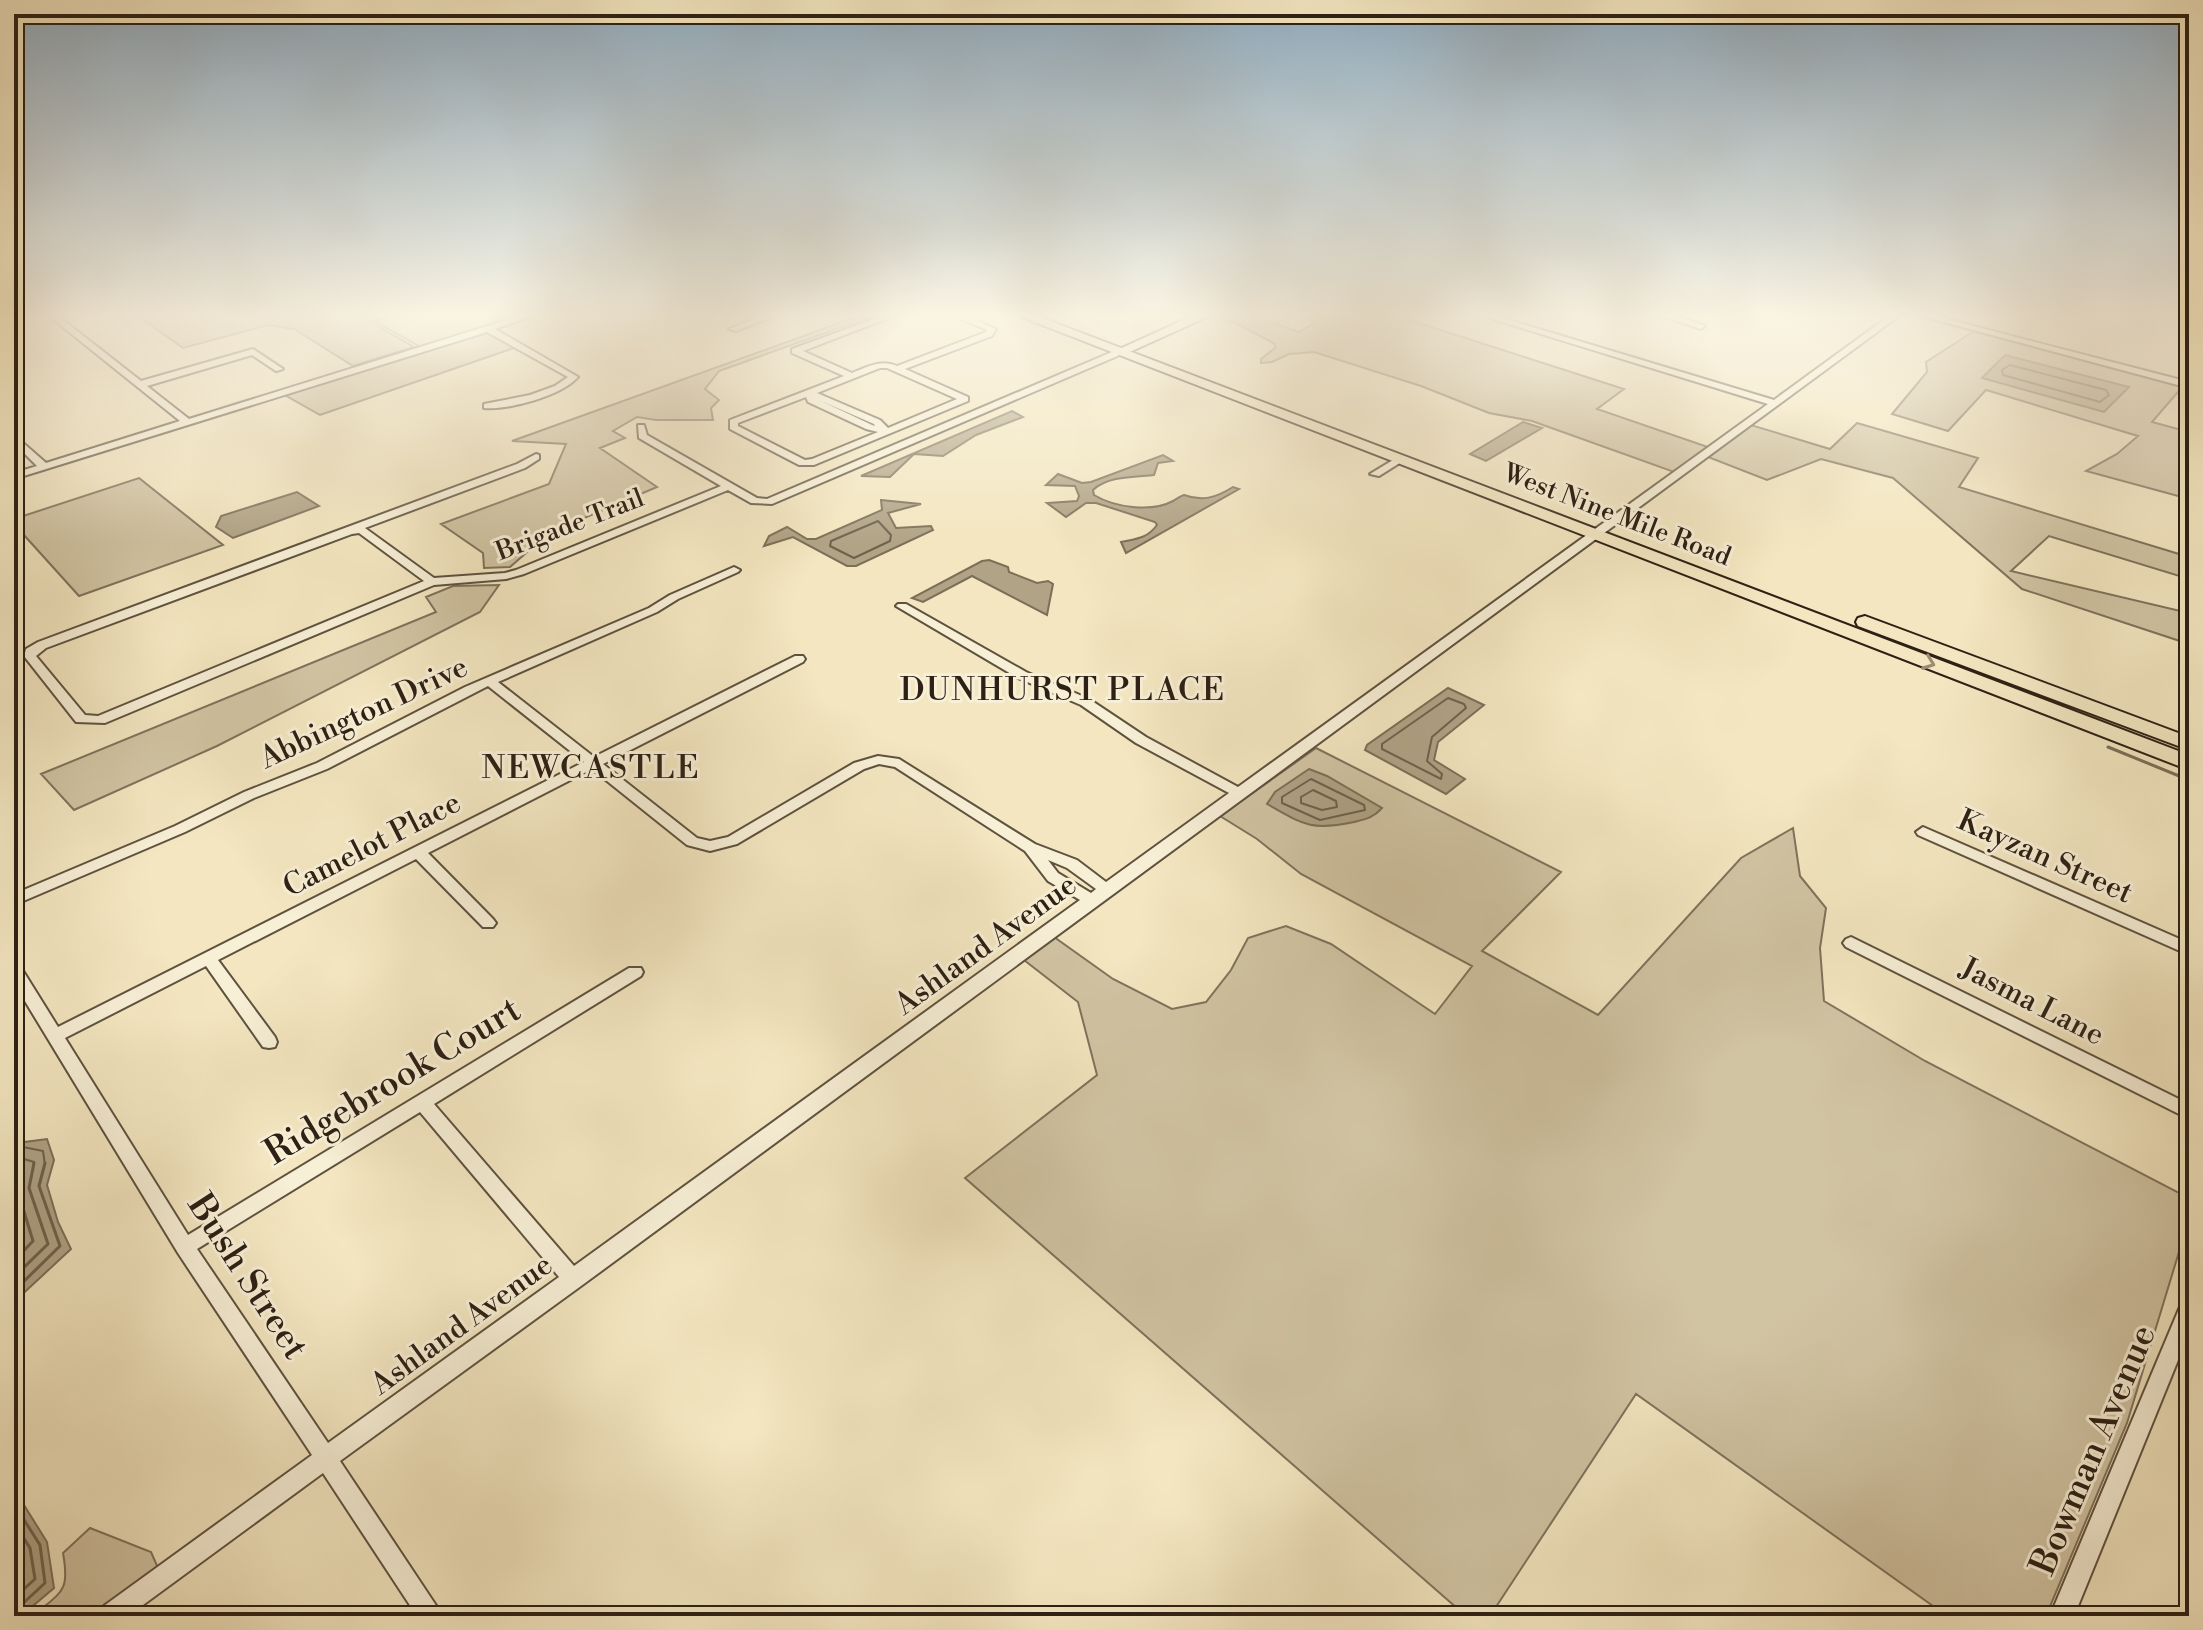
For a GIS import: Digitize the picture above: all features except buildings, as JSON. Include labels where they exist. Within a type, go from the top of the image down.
[{"type":"main road","name":"West Nine Mile Road","points":[[1234,392],[1401,459],[1602,530]]},
{"type":"main road","name":"West Nine Mile Road","points":[[1250,392],[2189,763]]},
{"type":"main road","points":[[1602,530],[1800,604],[1847,615],[2189,744]]},
{"type":"main road","points":[[2041,706],[2074,709],[2189,753]]},
{"type":"street","points":[[152,392],[187,422]]},
{"type":"street","points":[[14,476],[284,392]]},
{"type":"street","points":[[487,406],[510,403],[543,392]]},
{"type":"street","points":[[949,392],[987,409]]},
{"type":"street","points":[[641,427],[642,436],[761,502],[776,500],[1026,392]]},
{"type":"street","points":[[1739,392],[1775,403]]},
{"type":"street","name":"Ashland Avenue","points":[[109,1616],[1790,392]]},
{"type":"street","points":[[909,442],[886,431],[877,422],[810,393],[733,422],[733,427],[803,463],[814,462],[886,431],[965,399]]},
{"type":"street","points":[[14,438],[43,466]]},
{"type":"street","points":[[350,531],[521,466],[536,457]]},
{"type":"street","points":[[1375,474],[1401,459]]},
{"type":"street","name":"Brigade Trail","points":[[350,531],[42,645],[30,652],[30,656],[81,719],[100,720],[427,585],[520,572],[729,486]]},
{"type":"street","points":[[350,531],[361,530],[427,585]]},
{"type":"street","name":"Abbington Drive","points":[[14,900],[180,829],[249,795],[322,766],[390,728],[734,570]]},
{"type":"street","points":[[902,606],[1022,675],[1085,702],[1141,740],[1241,794]]},
{"type":"street","name":"Camelot Place","points":[[56,1035],[799,659]]},
{"type":"street","points":[[491,682],[688,840],[700,845],[732,841],[859,766],[878,760],[899,763],[1030,847],[1053,877],[1101,896]]},
{"type":"street","name":"Kayzan Street","points":[[1923,832],[2189,949]]},
{"type":"street","points":[[417,851],[488,923]]},
{"type":"street","name":"Jasma Lane","points":[[1851,943],[2189,1112]]},
{"type":"street","points":[[208,957],[269,1042]]},
{"type":"street","name":"Bush Street","points":[[14,970],[185,1247],[431,1616]]},
{"type":"street","name":"Ridgebrook Court","points":[[185,1247],[635,972]]},
{"type":"street","points":[[422,1102],[574,1280]]},
{"type":"street","name":"Bowman Avenue","points":[[2062,1616],[2187,1321]]},
{"type":"shaded area","points":[[289,392],[386,392],[320,415],[283,394]]},
{"type":"shaded area","points":[[648,392],[709,392],[719,400],[711,408],[713,420],[637,417],[613,431],[625,438],[600,448],[657,487],[549,533],[510,567],[484,568],[483,553],[441,524],[549,484],[566,444],[512,441]]},
{"type":"shaded area","points":[[1436,392],[1620,392],[1597,409],[1708,447],[1674,472],[1532,421],[1489,413]]},
{"type":"shaded area","points":[[1910,392],[1984,392],[1948,431],[1892,414]]},
{"type":"shaded area","points":[[1993,392],[2178,392],[2152,422],[2189,432],[2189,499],[2086,471],[2117,454],[2138,436]]},
{"type":"shaded area","points":[[1857,423],[1978,458],[1959,487],[2189,557],[2189,579],[2049,536],[2011,571],[2189,613],[2189,644],[2022,589],[1893,478],[1821,459],[1767,480],[1708,457],[1751,425],[1830,449]]},
{"type":"shaded area","points":[[139,478],[223,545],[79,596],[14,524],[14,519]]},
{"type":"shaded area","points":[[499,585],[480,612],[217,746],[74,810],[41,774],[436,612],[426,597],[453,586]]},
{"type":"shaded area","points":[[1316,748],[1561,872],[1482,951],[1598,1015],[1741,858],[1793,828],[1800,876],[1826,908],[1820,948],[1824,1001],[1925,1061],[2189,1198],[2189,1219],[2127,1423],[2046,1616],[1947,1616],[1636,1394],[1490,1616],[1466,1616],[965,1178],[1097,1075],[1078,1002],[1024,960],[1054,937],[1113,979],[1172,1009],[1206,1002],[1231,970],[1248,938],[1286,926],[1331,944],[1435,1014],[1472,966],[1301,874],[1257,839],[1220,816]]},
{"type":"shaded area","points":[[90,1528],[151,1552],[158,1568],[92,1616],[33,1616],[62,1590],[65,1576],[63,1553]]},
{"type":"water","points":[[2032,392],[2124,392],[2104,412]]},
{"type":"water","points":[[1012,411],[1023,417],[976,435],[943,456],[914,454],[890,477],[861,476]]},
{"type":"water","points":[[1523,422],[1542,428],[1486,461],[1470,454]]},
{"type":"water","points":[[1163,455],[1173,461],[1158,463],[1154,475],[1106,482],[1093,490],[1094,495],[1112,503],[1144,508],[1164,505],[1184,495],[1204,498],[1233,487],[1239,489],[1126,553],[1121,542],[1145,536],[1157,525],[1155,522],[1096,503],[1086,503],[1066,517],[1047,503],[1077,501],[1079,496],[1075,486],[1046,485],[1058,474],[1082,483],[1091,482]]},
{"type":"water","points":[[297,492],[319,506],[233,538],[216,527],[221,516]]},
{"type":"water","points":[[881,500],[921,504],[888,513],[896,528],[931,526],[933,530],[856,566],[847,566],[793,537],[764,546],[769,536],[787,527],[807,539],[816,539],[882,510]]},
{"type":"water","points":[[989,560],[1037,583],[1048,581],[1053,584],[1047,615],[972,576],[923,602],[912,598],[982,561]]},
{"type":"water","points":[[1448,688],[1484,705],[1438,742],[1434,760],[1465,779],[1446,794],[1365,750],[1367,745]]},
{"type":"water","points":[[1309,769],[1382,808],[1362,820],[1317,826],[1299,821],[1267,804],[1275,792]]},
{"type":"water","points":[[14,1098],[23,1116],[24,1142],[47,1139],[54,1160],[47,1185],[58,1222],[71,1249],[14,1302]]},
{"type":"water","points":[[14,1489],[47,1542],[54,1588],[21,1616],[14,1616]]},
{"type":"waterway","points":[[2108,747],[2189,780]]},
{"type":"district","name":"DUNHURST PLACE","points":[[1063,690]]},
{"type":"district","name":"NEWCASTLE","points":[[591,768]]}]
